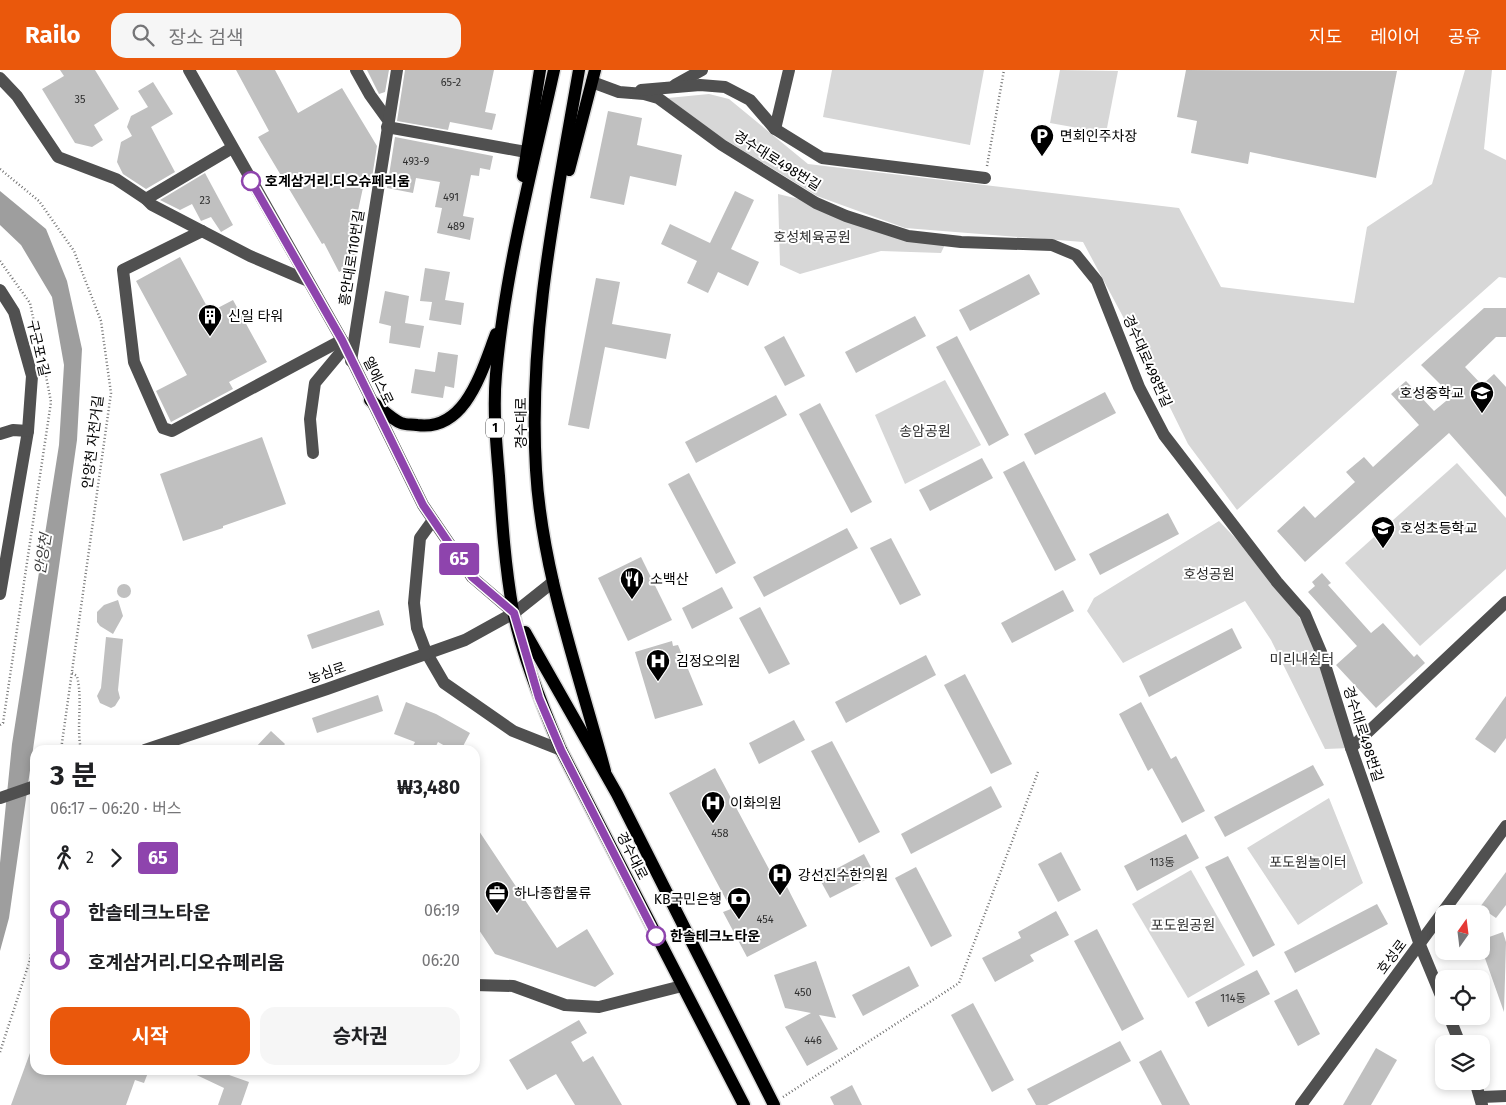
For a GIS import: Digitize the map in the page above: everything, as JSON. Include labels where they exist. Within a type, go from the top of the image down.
[{"type":"main road","points":[[515,244],[526,152],[540,70]]},
{"type":"main road","name":"경수대로","points":[[554,70],[515,244],[502,318],[496,376],[495,424],[501,522],[514,613],[539,698],[561,750],[744,1105]]},
{"type":"main road","name":"경수대로","points":[[579,70],[547,250],[536,374],[536,471],[552,582],[605,771]]},
{"type":"main road","points":[[547,250],[594,76]]},
{"type":"main road","points":[[370,400],[401,423],[424,426],[444,422],[460,410],[478,380],[502,318]]},
{"type":"main road","name":"경수대로","points":[[514,613],[605,771],[774,1104]]},
{"type":"street","name":"엘에스로","points":[[189,70],[306,280],[344,344],[423,505],[472,577],[514,613]]},
{"type":"street","points":[[356,70],[388,124],[526,152]]},
{"type":"street","name":"흥안대로110번길","points":[[352,361],[397,70]]},
{"type":"street","points":[[671,88],[702,70]]},
{"type":"street","points":[[776,129],[789,70]]},
{"type":"street","name":"경수대로498번길","points":[[594,76],[619,92],[644,94],[658,98],[730,150],[816,203],[846,216],[908,236],[961,242],[1052,245],[1076,255],[1097,281],[1139,387],[1164,435],[1277,582],[1304,614],[1321,652],[1351,748],[1420,945],[1435,981]]},
{"type":"street","points":[[0,78],[17,96],[58,157],[116,179],[152,205],[306,280]]},
{"type":"street","points":[[619,92],[700,85],[725,87],[750,100],[776,129],[822,158],[985,178]]},
{"type":"street","points":[[146,199],[232,148]]},
{"type":"street","points":[[202,231],[123,270],[134,362],[163,428],[172,431],[344,344]]},
{"type":"street","name":"구군포1길","points":[[0,290],[16,319],[32,376],[28,431],[0,594]]},
{"type":"street","points":[[0,310],[16,319]]},
{"type":"street","points":[[313,453],[310,418],[315,383],[344,344]]},
{"type":"street","points":[[0,434],[13,430],[28,431]]},
{"type":"street","points":[[433,520],[420,538],[414,603],[417,628],[426,652],[444,683],[513,731],[561,750]]},
{"type":"street","name":"농심로","points":[[160,745],[344,684],[426,652],[465,640],[514,613],[552,582]]},
{"type":"street","points":[[1351,748],[1506,602]]},
{"type":"street","points":[[0,798],[30,788]]},
{"type":"street","name":"호성로","points":[[1301,1105],[1506,826]]},
{"type":"street","points":[[480,985],[513,986],[565,1005],[599,1007],[682,986]]},
{"type":"street","points":[[1482,1101],[1506,1096]]},
{"type":"path","points":[[985,178],[1004,70]]},
{"type":"path","name":"안양천 자전거길","points":[[0,169],[39,201],[74,251],[102,321],[111,393],[62,745]]},
{"type":"path","points":[[72,673],[77,676],[81,694],[81,745]]},
{"type":"path","points":[[774,1104],[959,983],[1038,772]]},
{"type":"path","points":[[0,1052],[30,960]]},
{"type":"green space","points":[[832,70],[984,70],[970,145],[823,117]]},
{"type":"green space","points":[[1060,70],[1118,71],[1106,133],[1050,123]]},
{"type":"green space","points":[[1465,70],[1492,70],[1484,149],[1506,160],[1506,278],[1499,277],[1237,510],[1188,444],[1151,369],[1083,242],[905,228],[817,196],[714,133],[668,98],[709,94],[729,99],[808,164],[1179,208],[1221,287],[1354,303],[1367,227],[1432,184]]},
{"type":"green space","name":"호성체육공원","points":[[778,194],[816,203],[908,236],[947,240],[941,253],[881,251],[800,274],[780,265]]},
{"type":"green space","name":"송암공원","points":[[945,380],[981,445],[905,484],[875,415]]},
{"type":"green space","points":[[1457,463],[1506,518],[1506,569],[1420,646],[1345,563]]},
{"type":"green space","name":"호성공원","points":[[1219,521],[1277,582],[1321,652],[1351,748],[1325,749],[1271,640],[1245,601],[1123,663],[1087,611],[1094,598]]},
{"type":"green space","name":"포도원놀이터","points":[[1329,798],[1363,883],[1298,925],[1247,848]]},
{"type":"green space","name":"포도원공원","points":[[1191,870],[1245,965],[1188,998],[1132,904]]},
{"type":"water","name":"안양천","points":[[0,191],[46,229],[67,281],[82,349],[77,440],[34,745],[30,745],[30,770],[9,918],[0,951],[0,863],[12,744],[59,445],[64,365],[52,297],[21,245],[0,225]]},
{"type":"building","points":[[60,70],[95,70],[119,109],[94,125],[103,140],[92,147],[75,143],[42,89],[64,76]]},
{"type":"building","points":[[236,70],[275,70],[298,113],[342,88],[377,146],[371,184],[364,183],[353,234],[357,232],[356,264],[339,272],[324,243],[322,244],[258,137],[269,131]]},
{"type":"building","points":[[367,70],[389,70],[385,92],[379,94]]},
{"type":"building","points":[[405,70],[494,70],[485,112],[496,114],[492,130],[450,122],[448,130],[397,121]]},
{"type":"building","points":[[1186,70],[1397,71],[1376,178],[1250,152],[1248,164],[1191,153],[1197,121],[1177,117]]},
{"type":"building","points":[[153,82],[173,114],[151,127],[175,172],[146,189],[123,174],[117,162],[121,142],[132,136],[127,127],[131,116],[148,107],[138,91]]},
{"type":"building","points":[[608,111],[642,118],[637,145],[682,155],[676,186],[630,176],[624,205],[590,198]]},
{"type":"building","points":[[395,137],[493,156],[490,170],[480,168],[479,176],[471,175],[463,216],[474,218],[470,240],[437,233],[442,208],[435,207],[440,182],[416,178],[413,193],[387,188]]},
{"type":"building","points":[[205,173],[233,225],[221,232],[211,217],[201,221],[192,204],[180,210],[160,200]]},
{"type":"building","points":[[735,191],[754,200],[731,249],[759,262],[748,286],[718,272],[708,293],[687,283],[697,261],[661,244],[670,224],[710,243]]},
{"type":"building","name":"신일 타워","points":[[180,257],[210,312],[233,300],[267,362],[229,382],[233,389],[171,422],[156,391],[187,375],[136,281]]},
{"type":"building","points":[[425,268],[450,272],[445,300],[464,303],[461,325],[429,320],[432,302],[420,301]]},
{"type":"building","points":[[1029,274],[1040,294],[970,331],[959,310]]},
{"type":"building","points":[[596,278],[620,282],[612,324],[671,334],[666,359],[605,347],[589,429],[568,425]]},
{"type":"building","points":[[385,291],[409,296],[405,323],[424,326],[420,348],[389,343],[391,326],[379,323]]},
{"type":"building","points":[[1484,308],[1506,308],[1506,337],[1496,337],[1465,367],[1482,385],[1494,374],[1506,387],[1506,497],[1449,433],[1305,562],[1277,531],[1304,506],[1315,518],[1355,482],[1346,472],[1364,457],[1373,467],[1419,425],[1391,394],[1406,381],[1434,411],[1452,396],[1421,365]]},
{"type":"building","points":[[915,316],[926,336],[856,373],[845,352]]},
{"type":"building","points":[[784,336],[805,376],[785,386],[764,347]]},
{"type":"building","points":[[957,336],[1009,435],[989,446],[936,347]]},
{"type":"building","points":[[438,352],[458,355],[454,388],[445,386],[443,398],[411,393],[415,369],[435,372]]},
{"type":"building","points":[[1105,392],[1116,413],[1035,455],[1024,434]]},
{"type":"building","points":[[776,395],[787,415],[696,463],[685,442]]},
{"type":"building","points":[[820,403],[872,502],[851,513],[799,414]]},
{"type":"building","points":[[262,437],[286,504],[183,541],[160,474]]},
{"type":"building","points":[[982,458],[993,478],[930,511],[919,490]]},
{"type":"building","points":[[1024,461],[1076,560],[1055,571],[1003,472]]},
{"type":"building","points":[[689,473],[736,563],[716,574],[668,484]]},
{"type":"building","points":[[1168,513],[1179,534],[1100,575],[1089,554]]},
{"type":"building","points":[[847,528],[858,548],[764,597],[753,577]]},
{"type":"building","points":[[891,538],[921,595],[900,605],[870,548]]},
{"type":"building","points":[[641,557],[672,620],[628,641],[598,578]]},
{"type":"building","points":[[1322,573],[1331,583],[1328,585],[1371,633],[1383,623],[1414,657],[1417,654],[1425,663],[1376,708],[1336,665],[1357,646],[1308,592],[1315,586],[1312,582]]},
{"type":"building","points":[[121,584],[127,584],[131,591],[127,598],[121,598],[117,594],[117,588]]},
{"type":"building","points":[[722,587],[733,608],[692,629],[682,608]]},
{"type":"building","points":[[1063,590],[1074,611],[1012,643],[1001,623]]},
{"type":"building","points":[[118,600],[123,616],[113,634],[97,622],[97,612],[104,605]]},
{"type":"building","points":[[760,607],[790,664],[769,674],[739,618]]},
{"type":"building","points":[[379,610],[384,625],[312,649],[307,635]]},
{"type":"building","points":[[1232,628],[1242,648],[1149,697],[1139,676]]},
{"type":"building","points":[[106,637],[123,639],[118,690],[120,698],[115,706],[111,708],[100,703],[97,696],[101,688]]},
{"type":"building","points":[[672,641],[673,646],[678,645],[703,705],[655,719],[635,652]]},
{"type":"building","points":[[926,655],[936,675],[846,723],[835,702]]},
{"type":"building","points":[[965,674],[1012,764],[991,774],[944,685]]},
{"type":"building","points":[[378,695],[383,711],[317,733],[312,718]]},
{"type":"building","points":[[1506,696],[1506,738],[1495,753],[1475,739]]},
{"type":"building","points":[[406,702],[436,714],[470,733],[464,745],[443,745],[438,742],[436,745],[414,745],[415,742],[394,734]]},
{"type":"building","points":[[1141,702],[1171,759],[1176,756],[1205,811],[1182,823],[1152,768],[1148,771],[1119,714]]},
{"type":"building","points":[[794,720],[805,740],[759,764],[749,743]]},
{"type":"building","points":[[271,731],[285,744],[284,745],[258,745]]},
{"type":"building","points":[[832,741],[880,832],[859,843],[811,751]]},
{"type":"building","points":[[1313,765],[1324,785],[1225,837],[1214,817]]},
{"type":"building","points":[[715,768],[777,884],[784,881],[807,926],[747,957],[723,912],[731,909],[669,793]]},
{"type":"building","points":[[991,786],[1002,807],[911,854],[901,834]]},
{"type":"building","points":[[480,832],[557,948],[587,929],[614,974],[595,987],[495,954],[480,932]]},
{"type":"building","points":[[1186,834],[1199,858],[1137,891],[1124,866]]},
{"type":"building","points":[[1061,852],[1081,890],[1058,902],[1038,864]]},
{"type":"building","points":[[864,854],[875,875],[830,898],[819,878]]},
{"type":"building","points":[[1228,856],[1275,945],[1253,957],[1205,867]]},
{"type":"building","points":[[916,867],[952,936],[931,947],[895,878]]},
{"type":"building","points":[[1506,872],[1506,905],[1496,918],[1490,914],[1490,905],[1481,905]]},
{"type":"building","points":[[1377,904],[1388,924],[1295,973],[1284,952]]},
{"type":"building","points":[[1056,911],[1069,935],[1030,955],[1034,961],[995,982],[982,958],[1021,938],[1018,932]]},
{"type":"building","points":[[1097,929],[1144,1019],[1122,1031],[1074,941]]},
{"type":"building","points":[[1503,932],[1506,942],[1504,1012],[1486,960],[1490,960],[1490,937]]},
{"type":"building","points":[[816,961],[836,1018],[819,1015],[838,1049],[807,1066],[785,1027],[811,1013],[785,1008],[774,975]]},
{"type":"building","points":[[909,966],[919,986],[863,1016],[852,995]]},
{"type":"building","points":[[1257,970],[1270,994],[1208,1027],[1195,1002]]},
{"type":"building","points":[[1297,989],[1320,1034],[1298,1046],[1274,1001]]},
{"type":"building","points":[[973,1003],[1014,1080],[992,1092],[951,1015]]},
{"type":"building","points":[[579,1020],[587,1033],[571,1042],[583,1062],[593,1056],[622,1105],[575,1105],[556,1074],[527,1090],[509,1060]]},
{"type":"building","points":[[1120,1041],[1131,1061],[1047,1105],[1036,1105],[1027,1089]]},
{"type":"building","points":[[1376,1048],[1397,1060],[1371,1105],[1343,1105]]},
{"type":"building","points":[[1161,1050],[1190,1105],[1162,1105],[1139,1062]]},
{"type":"building","points":[[30,1053],[30,1075],[147,1075],[144,1083],[135,1080],[126,1105],[11,1105]]},
{"type":"building","points":[[197,1075],[229,1075],[249,1082],[241,1105],[218,1105],[224,1088]]},
{"type":"building","points":[[852,1085],[862,1105],[834,1105],[830,1097]]},
{"type":"bus line","name":"65","points":[[251,181],[342,340],[423,505],[472,577],[514,613],[539,698],[561,750],[656,936]]},
{"type":"place","name":"면회인주차장","points":[[1042,157]]},
{"type":"place","name":"호계삼거리.디오슈페리움","points":[[251,181]]},
{"type":"place","name":"신일 타워","points":[[210,337]]},
{"type":"place","name":"호성중학교","points":[[1482,414]]},
{"type":"place","name":"호성초등학교","points":[[1383,549]]},
{"type":"place","name":"소백산","points":[[632,600]]},
{"type":"place","name":"김정오의원","points":[[658,682]]},
{"type":"place","name":"이화의원","points":[[713,824]]},
{"type":"place","name":"강선진수한의원","points":[[780,896]]},
{"type":"place","name":"하나종합물류","points":[[497,914]]},
{"type":"place","name":"KB국민은행","points":[[739,920]]},
{"type":"place","name":"한솔테크노타운","points":[[656,936]]},
{"type":"park label","name":"미리내쉼터","points":[[1302,659]]}]
